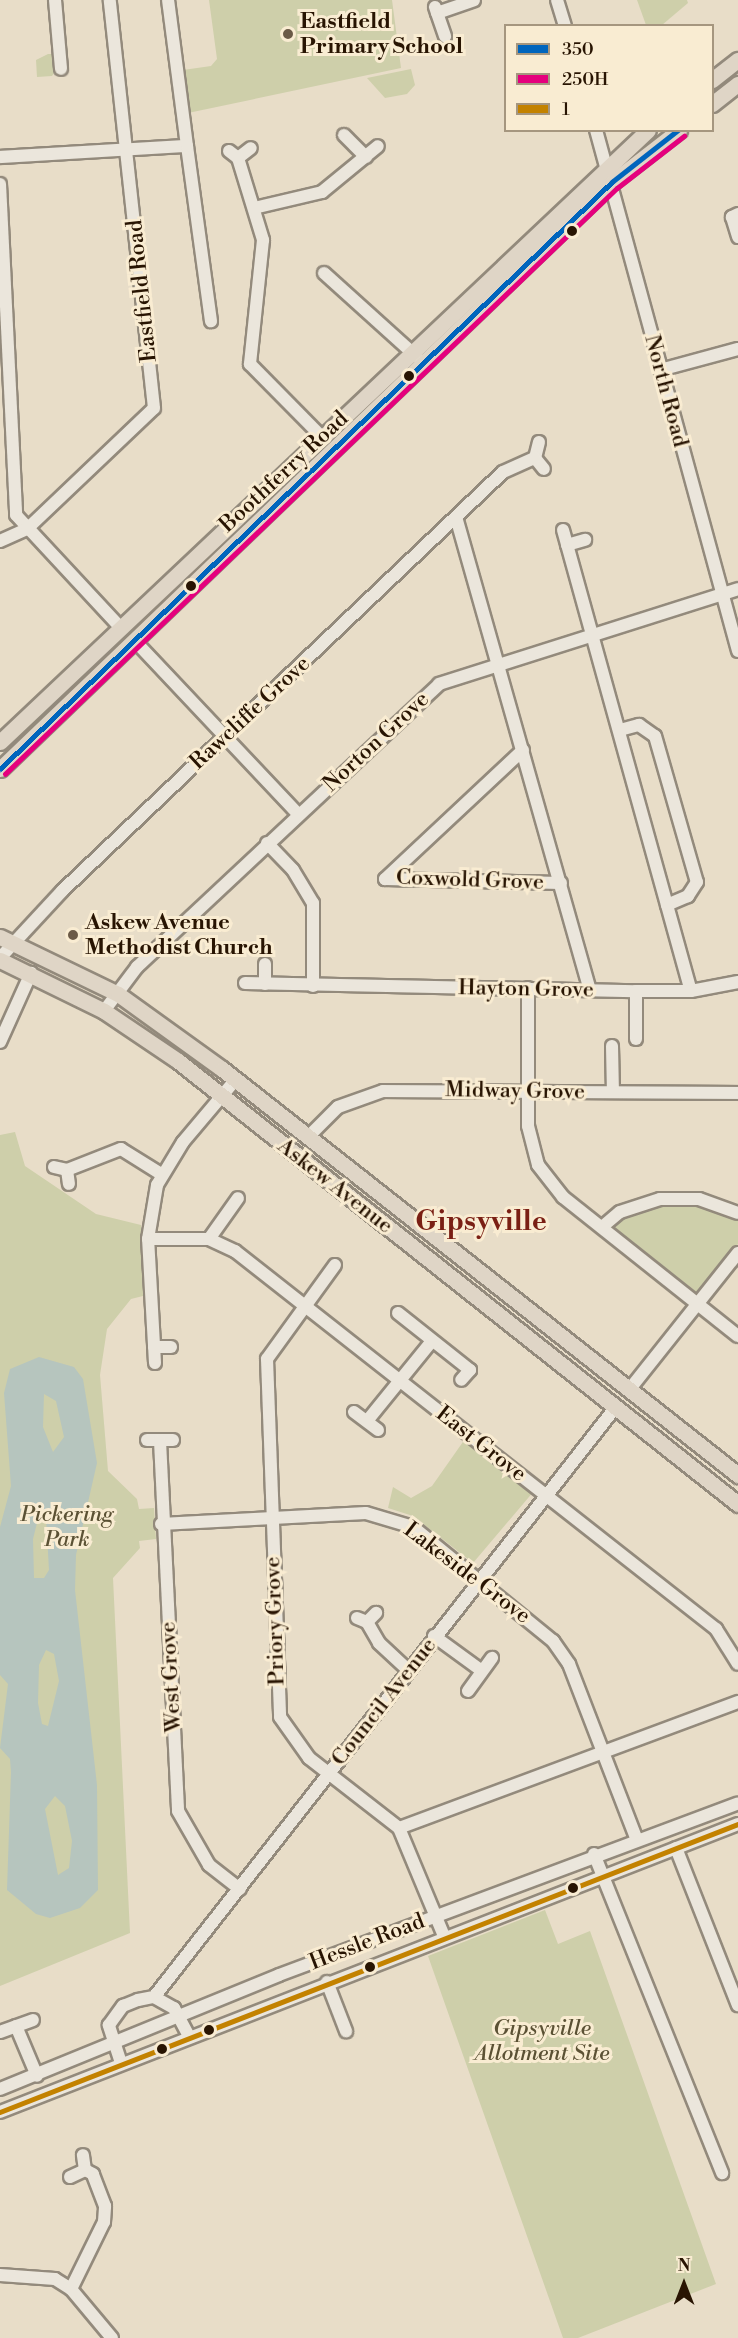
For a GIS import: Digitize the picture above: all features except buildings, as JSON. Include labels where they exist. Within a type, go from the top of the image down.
[{"type":"main road","points":[[714,78],[738,60]]},
{"type":"main road","points":[[714,103],[734,91]]},
{"type":"main road","name":"Boothferry Road","points":[[0,742],[607,166],[646,132]]},
{"type":"main road","name":"Boothferry Road","points":[[0,769],[612,182],[676,132]]},
{"type":"main road","name":"Askew Avenue","points":[[6,939],[118,994],[236,1079],[738,1475]]},
{"type":"main road","name":"Askew Avenue","points":[[0,959],[104,1011],[223,1095],[738,1504]]},
{"type":"main road","points":[[375,1217],[388,1201]]},
{"type":"street","points":[[55,0],[61,69]]},
{"type":"street","name":"Eastfield Road","points":[[27,529],[154,408],[110,0]]},
{"type":"street","points":[[168,0],[210,321]]},
{"type":"street","points":[[445,36],[436,9],[474,0]]},
{"type":"street","points":[[557,0],[564,24]]},
{"type":"street","name":"North Road","points":[[597,132],[738,651]]},
{"type":"street","points":[[344,135],[366,157]]},
{"type":"street","points":[[0,157],[187,146]]},
{"type":"street","points":[[254,208],[322,192],[378,146]]},
{"type":"street","points":[[251,148],[233,154],[254,208],[263,240],[250,364],[322,437]]},
{"type":"street","points":[[0,184],[16,515],[120,627]]},
{"type":"street","points":[[738,214],[732,216],[738,237]]},
{"type":"street","points":[[324,273],[424,364]]},
{"type":"street","points":[[660,370],[738,349]]},
{"type":"street","points":[[539,442],[535,458],[544,469]]},
{"type":"street","name":"Rawcliffe Grove","points":[[0,959],[6,939],[225,736],[503,472],[535,458]]},
{"type":"street","name":"Coxwold Grove","points":[[456,517],[500,663],[590,990]]},
{"type":"street","points":[[0,540],[27,529]]},
{"type":"street","points":[[564,530],[691,991]]},
{"type":"street","points":[[567,545],[585,540]]},
{"type":"street","name":"Norton Grove","points":[[104,1011],[137,967],[439,684],[500,663],[723,597],[738,589]]},
{"type":"street","points":[[135,641],[298,814]]},
{"type":"street","points":[[620,730],[639,725],[655,736],[697,882],[688,896],[667,905]]},
{"type":"street","name":"Coxwold Grove","points":[[523,750],[385,879],[561,883]]},
{"type":"street","points":[[267,843],[300,878],[313,903],[313,986]]},
{"type":"street","points":[[265,964],[265,984]]},
{"type":"street","points":[[0,1042],[31,973]]},
{"type":"street","name":"Hayton Grove","points":[[245,983],[691,991],[738,982]]},
{"type":"street","points":[[528,988],[528,1126],[538,1165],[563,1197],[697,1306],[738,1336]]},
{"type":"street","points":[[636,991],[636,1039]]},
{"type":"street","points":[[611,1047],[613,1092]]},
{"type":"street","points":[[155,1363],[148,1239],[161,1174],[236,1079]]},
{"type":"street","name":"Midway Grove","points":[[308,1137],[338,1107],[376,1092],[738,1093]]},
{"type":"street","points":[[54,1167],[67,1170],[121,1149],[161,1174]]},
{"type":"street","points":[[67,1170],[69,1184]]},
{"type":"street","points":[[148,1239],[209,1239],[238,1198]]},
{"type":"street","points":[[602,1227],[620,1212],[660,1199],[699,1199],[738,1213]]},
{"type":"street","name":"East Grove","points":[[209,1239],[304,1304],[716,1629],[738,1665]]},
{"type":"street","points":[[629,1390],[738,1253]]},
{"type":"street","name":"Priory Grove","points":[[335,1265],[304,1304],[267,1359],[280,1717],[309,1758],[399,1828],[444,1936]]},
{"type":"street","points":[[398,1313],[470,1370],[461,1380]]},
{"type":"street","points":[[367,1421],[432,1341]]},
{"type":"street","points":[[154,1347],[171,1347]]},
{"type":"street","name":"Council Avenue","points":[[154,1997],[434,1636],[615,1408]]},
{"type":"street","points":[[354,1412],[378,1430]]},
{"type":"street","name":"West Grove","points":[[147,1440],[166,1440],[161,1524],[178,1810],[209,1865],[240,1889]]},
{"type":"street","name":"Lakeside Grove","points":[[161,1524],[271,1518],[390,1516],[413,1527],[553,1641],[568,1664],[636,1838]]},
{"type":"street","points":[[376,1613],[362,1620],[379,1643],[409,1671]]},
{"type":"street","points":[[434,1636],[483,1671]]},
{"type":"street","points":[[468,1691],[492,1658]]},
{"type":"street","points":[[399,1828],[603,1750],[738,1702]]},
{"type":"street","name":"Hessle Road","points":[[0,2089],[38,2076],[110,2043],[182,2017],[594,1854],[738,1803]]},
{"type":"street","name":"Hessle Road","points":[[0,2112],[444,1936],[738,1824]]},
{"type":"street","points":[[676,1848],[738,2005]]},
{"type":"street","points":[[594,1854],[722,2173]]},
{"type":"street","points":[[327,1982],[346,2031]]},
{"type":"street","points":[[121,2063],[110,2043],[109,2025],[123,2006],[154,1997],[182,2017],[189,2036]]},
{"type":"street","points":[[0,2031],[33,2020]]},
{"type":"street","points":[[16,2026],[38,2076]]},
{"type":"street","points":[[82,2155],[85,2170]]},
{"type":"street","points":[[70,2176],[85,2170],[93,2174],[105,2206],[104,2222],[71,2289]]},
{"type":"street","points":[[0,2275],[55,2279],[71,2289],[112,2338]]},
{"type":"green space","name":"Eastfield Primary School","points":[[209,0],[392,0],[401,68],[188,113],[183,70],[211,66],[217,59]]},
{"type":"green space","points":[[637,0],[687,0],[688,3],[663,24],[646,24]]},
{"type":"green space","points":[[48,54],[55,54],[56,70],[52,76],[37,77],[36,60]]},
{"type":"green space","points":[[411,69],[415,85],[407,94],[385,98],[367,78]]},
{"type":"green space","name":"Pickering Park","points":[[15,1132],[25,1166],[96,1214],[141,1225],[143,1296],[131,1299],[107,1329],[100,1375],[108,1471],[137,1499],[139,1509],[154,1508],[156,1539],[139,1541],[140,1548],[113,1578],[130,1933],[0,1986],[0,1135]]},
{"type":"green space","points":[[659,1204],[700,1205],[738,1219],[738,1244],[698,1295],[609,1225]]},
{"type":"green space","points":[[465,1439],[534,1491],[473,1563],[413,1516],[388,1508],[393,1487],[411,1498],[432,1486]]},
{"type":"green space","name":"Gipsyville Allotment Site","points":[[545,1910],[558,1944],[590,1931],[716,2284],[578,2338],[563,2338],[428,1956]]},
{"type":"shaded area","points":[[39,1357],[74,1367],[83,1379],[97,1463],[76,1555],[75,1590],[97,1785],[98,1890],[80,1908],[50,1918],[36,1914],[7,1890],[11,1772],[10,1759],[0,1748],[8,1684],[0,1675],[0,1527],[11,1486],[4,1393],[10,1369]],"holes":[[[44,1394],[56,1401],[64,1437],[53,1452],[43,1427]],[[46,1518],[49,1570],[44,1578],[34,1578],[33,1539],[37,1523]],[[46,1650],[54,1654],[59,1681],[48,1726],[42,1724],[38,1703],[39,1665]],[[55,1796],[65,1806],[72,1841],[69,1868],[58,1875],[45,1809]]]},
{"type":"transit line","name":"350","points":[[0,769],[612,182],[675,132]]},
{"type":"transit line","name":"250H","points":[[5,774],[617,188],[684,136]]},
{"type":"transit line","name":"1","points":[[0,2112],[738,1824]]},
{"type":"place","name":"Eastfield Primary School","points":[[288,34]]},
{"type":"place","name":"Askew Avenue Methodist Church","points":[[73,935]]},
{"type":"district","name":"Gipsyville","points":[[481,1222]]}]
